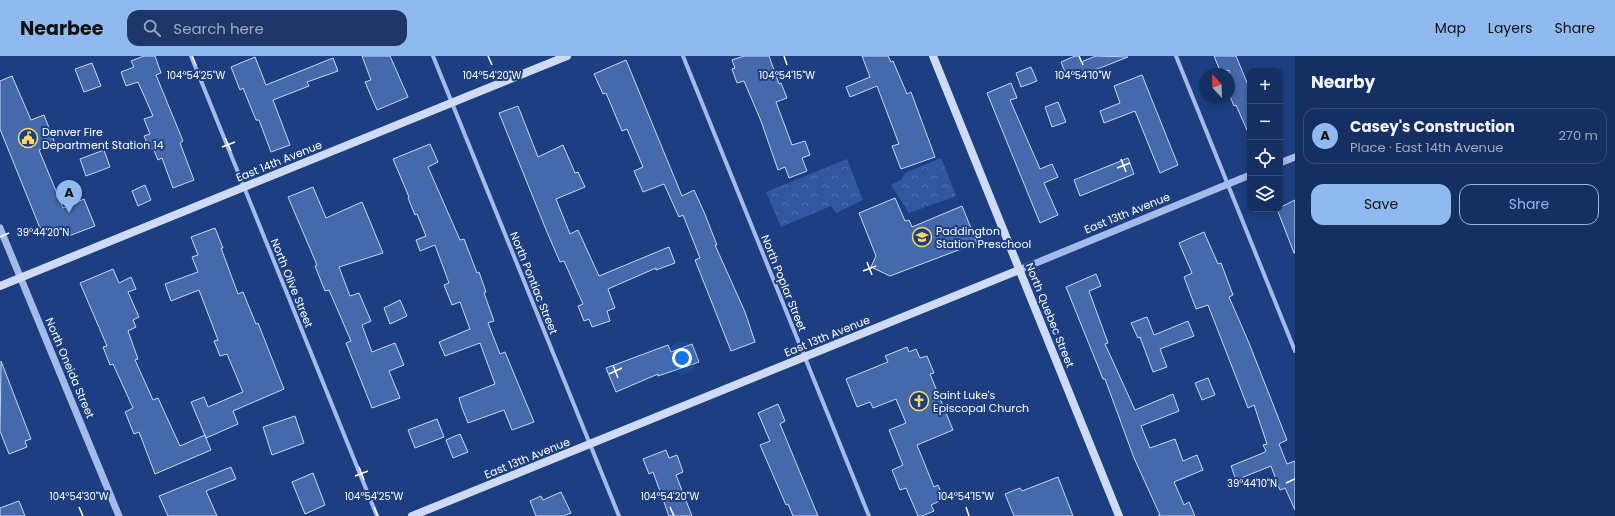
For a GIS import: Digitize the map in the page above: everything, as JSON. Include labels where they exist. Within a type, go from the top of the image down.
[{"type":"main road","name":"East 14th Avenue","points":[[0,286],[567,56]]},
{"type":"main road","name":"North Quebec Street","points":[[933,56],[1119,516]]},
{"type":"main road","name":"East 13th Avenue","points":[[412,516],[1019,270]]},
{"type":"street","name":"North Olive Street","points":[[191,56],[377,516]]},
{"type":"street","name":"North Pontiac Street","points":[[433,56],[619,516]]},
{"type":"street","name":"North Poplar Street","points":[[683,56],[869,516]]},
{"type":"street","points":[[1176,56],[1295,351]]},
{"type":"street","points":[[1283,162],[1295,157]]},
{"type":"street","name":"East 13th Avenue","points":[[1019,270],[1247,176]]},
{"type":"street","name":"North Oneida Street","points":[[0,228],[119,516]]},
{"type":"green space","points":[[941,158],[956,196],[909,213],[891,185],[901,180],[905,173]]},
{"type":"green space","points":[[847,159],[863,200],[836,213],[831,206],[781,227],[766,192]]},
{"type":"building","points":[[144,56],[155,56],[161,73],[156,75],[183,141],[180,143],[194,180],[173,188],[162,158],[158,160],[153,148],[150,150],[144,136],[150,134],[144,119],[153,116],[138,82],[126,86],[121,72],[134,67],[131,61]]},
{"type":"building","points":[[362,56],[390,56],[408,97],[377,110],[365,82],[371,80]]},
{"type":"building","points":[[744,56],[769,56],[779,84],[781,83],[787,98],[776,102],[792,145],[805,141],[810,155],[802,158],[807,171],[789,178],[785,167],[778,170],[761,121],[744,81],[737,83],[732,69],[735,68],[732,60]]},
{"type":"building","points":[[862,56],[888,56],[891,62],[893,61],[907,94],[911,92],[935,157],[901,169],[892,146],[899,144],[877,86],[850,97],[846,87],[870,77]]},
{"type":"building","points":[[1075,56],[1079,56],[1081,62],[1096,56],[1128,57],[1082,75],[1081,71],[1067,77],[1061,62]]},
{"type":"building","points":[[1214,56],[1236,56],[1247,83],[1247,130],[1236,105],[1234,106],[1233,104],[1235,104],[1235,68],[1219,68]]},
{"type":"building","points":[[255,57],[266,85],[333,58],[338,71],[307,82],[309,86],[273,100],[290,145],[271,152],[259,120],[256,120],[243,88],[240,90],[231,67]]},
{"type":"building","points":[[626,60],[682,196],[694,190],[717,245],[715,245],[745,312],[755,342],[731,351],[695,260],[700,258],[683,215],[679,217],[664,184],[643,192],[634,171],[643,167],[627,129],[622,131],[606,93],[603,94],[594,74]]},
{"type":"building","points":[[92,63],[101,86],[84,92],[75,69]]},
{"type":"building","points":[[1031,67],[1037,81],[1021,87],[1016,73]]},
{"type":"building","points":[[1142,75],[1178,165],[1160,173],[1135,111],[1104,123],[1100,111],[1120,103],[1114,86]]},
{"type":"building","points":[[12,76],[31,120],[44,115],[55,143],[39,150],[63,208],[84,199],[95,226],[66,237],[56,227],[40,228],[0,129],[0,81]]},
{"type":"building","points":[[1011,83],[1017,98],[1010,100],[1040,169],[1052,164],[1058,177],[1044,183],[1058,215],[1040,223],[987,93]]},
{"type":"building","points":[[1058,102],[1066,122],[1052,127],[1045,107]]},
{"type":"building","points":[[518,106],[538,157],[563,145],[575,173],[578,172],[585,187],[556,199],[570,234],[578,230],[599,276],[669,247],[675,263],[656,270],[656,268],[608,289],[615,308],[607,311],[610,321],[592,327],[589,319],[584,321],[578,306],[583,304],[564,261],[560,262],[499,113]]},
{"type":"building","points":[[430,144],[438,162],[428,167],[460,240],[464,239],[477,273],[479,272],[486,292],[484,293],[494,321],[488,323],[500,354],[505,352],[534,422],[512,430],[504,410],[468,423],[462,408],[459,398],[495,384],[480,343],[445,356],[439,342],[470,329],[460,302],[452,305],[444,285],[449,283],[435,245],[420,251],[416,240],[426,236],[417,214],[415,215],[393,159]]},
{"type":"building","points":[[104,150],[110,167],[86,176],[80,159]]},
{"type":"building","points":[[1128,158],[1134,174],[1080,196],[1074,180]]},
{"type":"building","points":[[145,185],[151,200],[138,206],[132,191]]},
{"type":"building","points":[[313,187],[326,218],[362,202],[383,253],[339,267],[350,296],[359,293],[371,321],[362,325],[372,352],[395,343],[404,365],[389,371],[400,398],[372,408],[346,343],[351,341],[329,290],[325,291],[315,266],[317,265],[288,197]]},
{"type":"building","points":[[895,198],[905,221],[909,220],[912,227],[962,206],[977,243],[890,276],[871,267],[876,256],[859,213]]},
{"type":"building","points":[[1295,200],[1295,253],[1278,212],[1283,212],[1283,206]]},
{"type":"building","points":[[215,228],[238,294],[243,292],[256,324],[258,323],[284,389],[233,411],[238,424],[206,438],[211,450],[155,474],[139,432],[134,434],[125,412],[133,408],[113,364],[110,365],[103,347],[107,346],[80,283],[113,269],[119,283],[131,277],[136,289],[128,292],[139,317],[133,320],[136,327],[128,331],[138,359],[135,360],[153,400],[158,398],[180,446],[205,435],[191,402],[204,397],[208,407],[243,392],[227,354],[220,356],[214,341],[218,340],[199,290],[171,301],[165,284],[198,272],[192,257],[198,255],[191,237]]},
{"type":"building","points":[[1204,232],[1218,264],[1221,263],[1233,295],[1229,297],[1249,343],[1287,440],[1279,444],[1287,464],[1295,461],[1295,510],[1285,488],[1280,490],[1271,466],[1236,480],[1231,466],[1263,453],[1266,451],[1263,445],[1267,444],[1254,405],[1248,408],[1208,305],[1196,309],[1184,277],[1192,273],[1179,243]]},
{"type":"building","points":[[1096,274],[1101,286],[1089,291],[1108,343],[1105,344],[1135,410],[1173,394],[1179,411],[1141,426],[1150,448],[1175,439],[1183,461],[1197,455],[1203,470],[1174,482],[1184,505],[1189,502],[1195,516],[1158,516],[1160,515],[1134,458],[1105,379],[1103,379],[1066,287]]},
{"type":"building","points":[[400,300],[407,316],[390,324],[384,308]]},
{"type":"building","points":[[1147,317],[1154,335],[1188,321],[1194,336],[1160,349],[1167,367],[1153,372],[1140,337],[1138,338],[1131,323]]},
{"type":"building","points":[[692,344],[699,362],[658,376],[658,374],[616,392],[606,368],[668,345],[671,352]]},
{"type":"building","name":"Saint Luke's Episcopal Church","points":[[907,347],[909,352],[916,349],[920,358],[927,356],[934,373],[930,374],[953,430],[917,445],[934,487],[938,485],[944,499],[931,505],[934,511],[922,516],[918,516],[906,488],[900,490],[892,470],[903,465],[889,430],[906,423],[896,399],[873,408],[870,402],[857,407],[846,379],[888,362],[885,356]]},
{"type":"building","points":[[1,361],[31,439],[25,441],[27,447],[9,454],[0,431]]},
{"type":"building","points":[[1208,378],[1215,395],[1202,400],[1195,383]]},
{"type":"building","points":[[778,404],[785,421],[780,424],[818,516],[793,516],[788,504],[786,505],[760,445],[770,441],[758,413]]},
{"type":"building","points":[[295,416],[304,443],[272,455],[263,427]]},
{"type":"building","points":[[437,419],[444,437],[415,448],[408,430]]},
{"type":"building","points":[[460,434],[468,452],[453,458],[446,440]]},
{"type":"building","points":[[666,450],[669,458],[677,455],[683,472],[676,475],[692,516],[669,516],[653,472],[649,474],[643,459]]},
{"type":"building","points":[[231,467],[236,479],[206,491],[217,516],[168,516],[159,496]]},
{"type":"building","points":[[313,473],[325,505],[305,514],[292,482]]},
{"type":"building","points":[[1058,477],[1073,516],[1014,516],[1005,494],[1020,488],[1022,491]]},
{"type":"building","points":[[561,492],[571,513],[563,516],[536,516],[530,501],[541,496],[543,500]]},
{"type":"building","points":[[19,501],[25,516],[0,516],[0,508]]},
{"type":"place","name":"Denver Fire Department Station 14","points":[[28,138]]},
{"type":"place","name":"Casey's Construction","points":[[69,213]]},
{"type":"place","name":"Paddington Station Preschool","points":[[922,237]]},
{"type":"place","name":"Saint Luke's Episcopal Church","points":[[919,401]]}]
